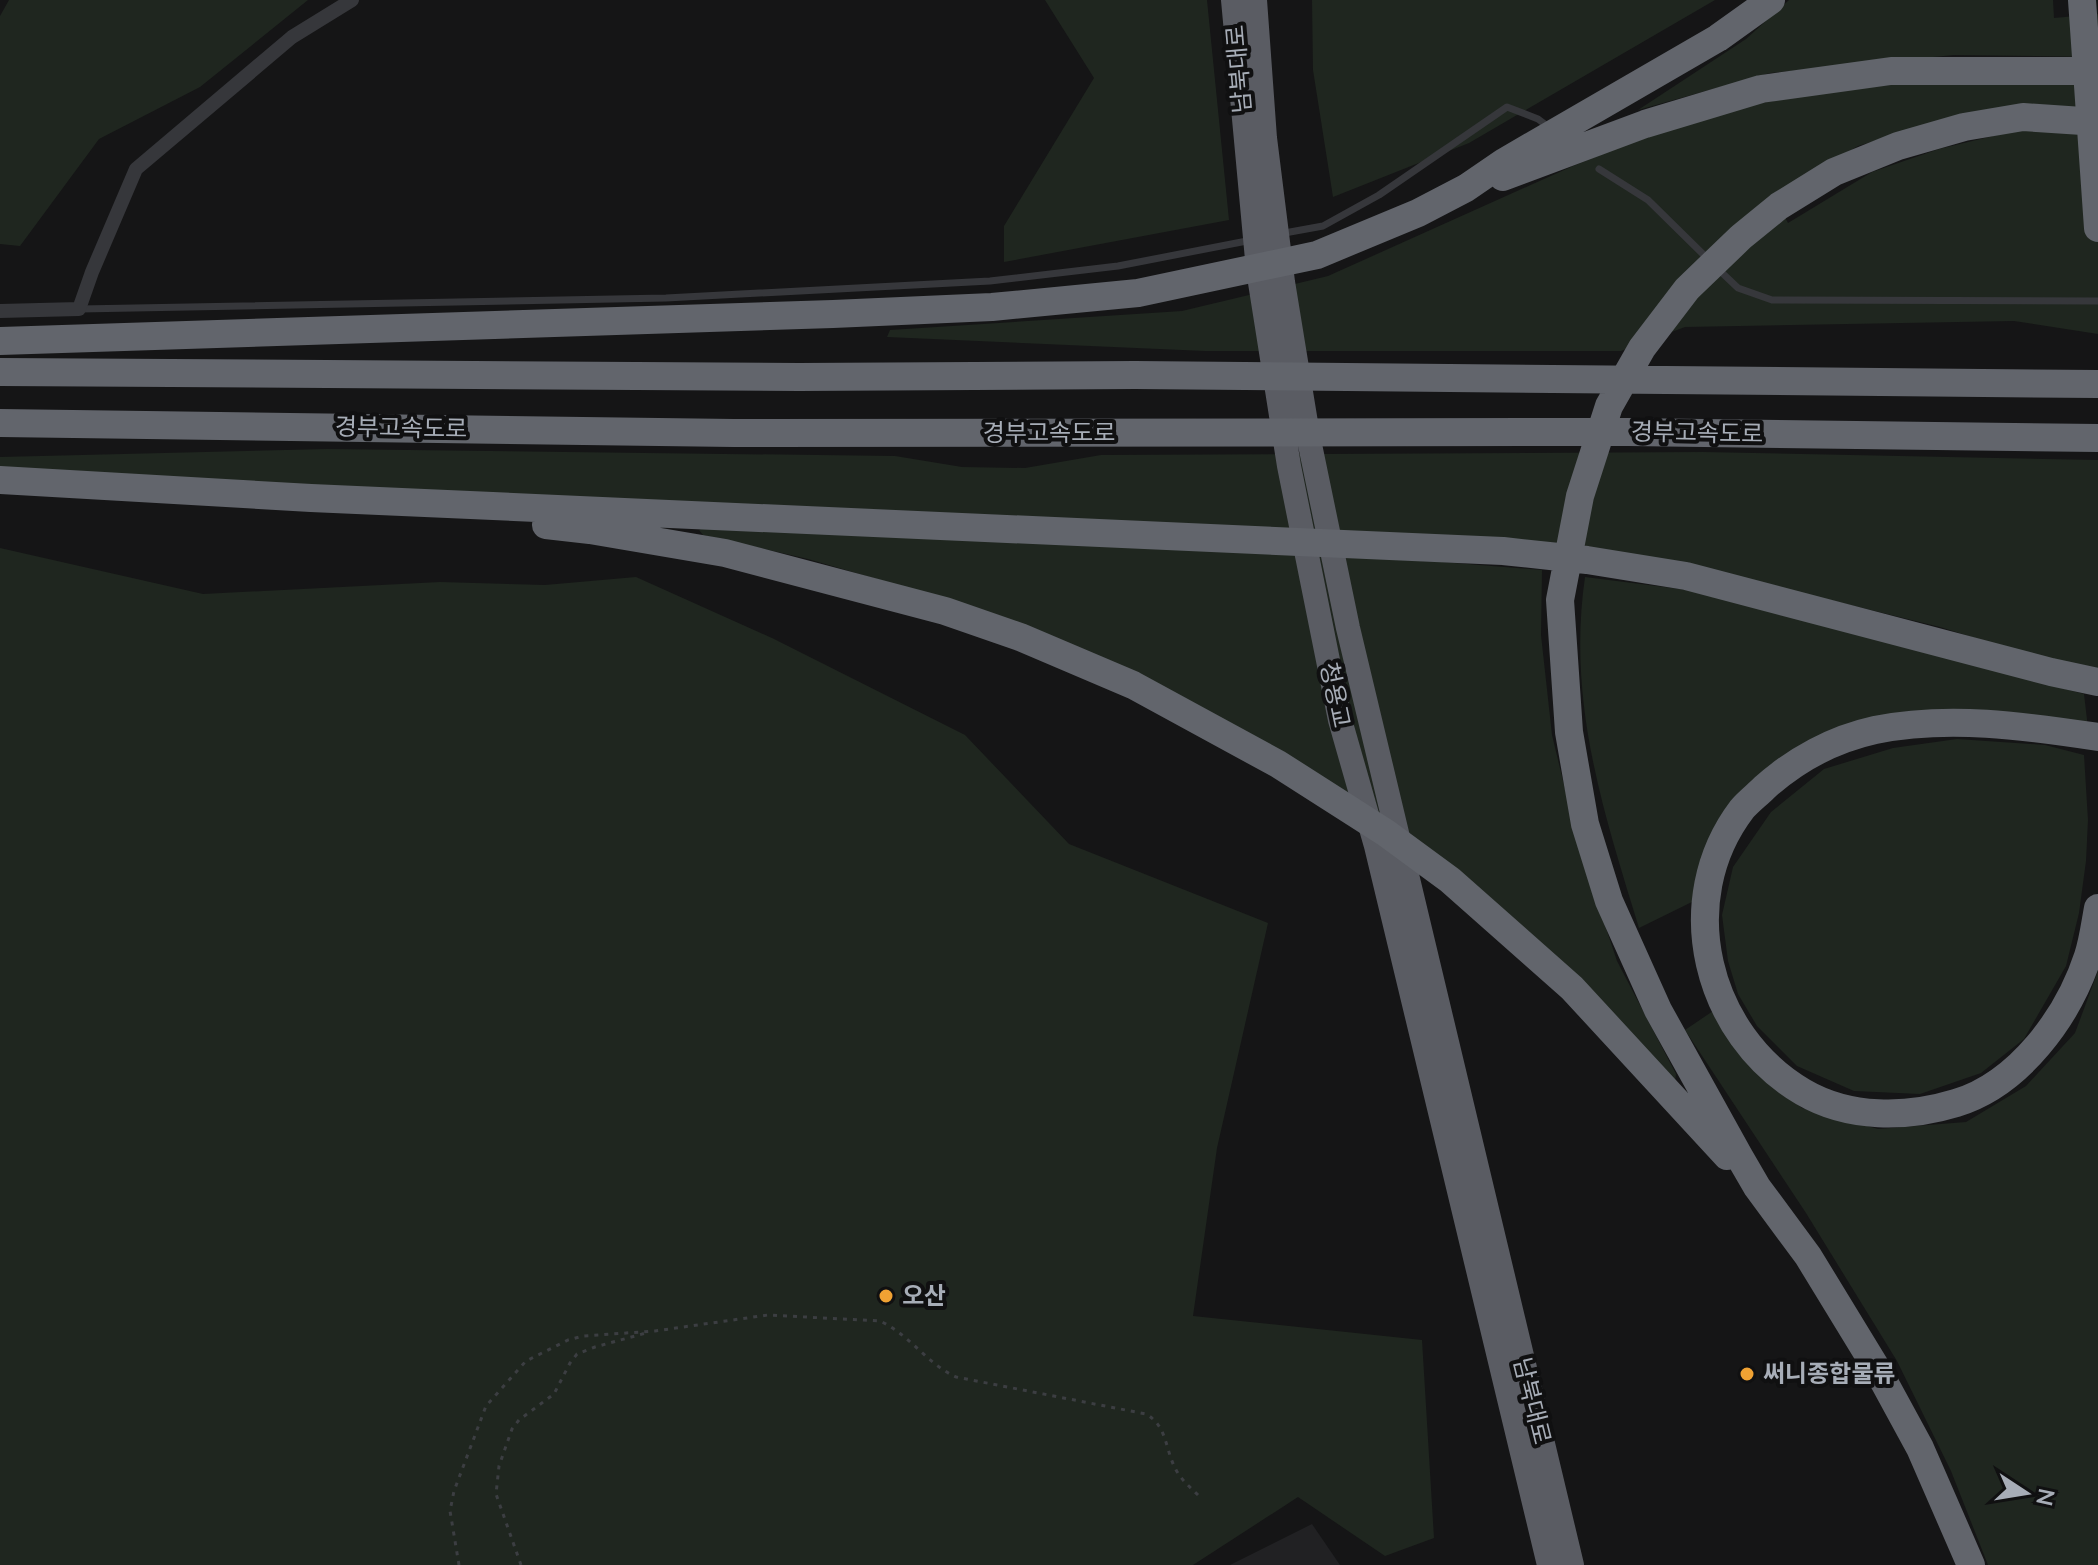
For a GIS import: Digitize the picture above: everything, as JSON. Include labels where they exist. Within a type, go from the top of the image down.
[{"type":"highway","name":"남북대로","points":[[1233,0],[1255,138]]},
{"type":"highway","name":"남북대로","points":[[1255,0],[1255,138]]},
{"type":"highway","points":[[0,341],[833,314],[992,307],[1138,293],[1317,255],[1418,213],[1466,188],[1504,162],[1718,38],[1771,0]]},
{"type":"highway","points":[[2083,6],[2098,228]]},
{"type":"highway","points":[[1466,188],[1518,173],[1645,124],[1761,89],[1891,71],[2098,71]]},
{"type":"highway","points":[[1757,1187],[1658,1010],[1609,901],[1585,824],[1569,732],[1560,600],[1580,496],[1609,406],[1642,348],[1687,289],[1741,237],[1779,206],[1834,172],[1898,146],[1964,127],[2023,117],[2098,122]]},
{"type":"highway","name":"청용교","points":[[1255,138],[1258,270],[1287,452],[1337,705],[1482,1240]]},
{"type":"highway","points":[[0,372],[784,377],[1135,375],[2098,384]]},
{"type":"highway","name":"경부고속도로","points":[[0,423],[734,433],[1644,432],[2098,438]]},
{"type":"highway","points":[[0,480],[311,498],[1517,552],[1686,576],[2098,682]]},
{"type":"highway","points":[[311,498],[590,530],[725,553],[945,611],[1020,637],[1133,685],[1278,764],[1386,833],[1450,880],[1572,988],[1757,1187],[1808,1256],[1877,1369],[1920,1448],[1971,1565]]},
{"type":"highway","points":[[2098,737],[1990,723],[1916,725],[1876,730],[1814,752],[1784,770],[1743,808],[1722,844],[1707,886],[1704,922],[1718,997],[1737,1031],[1765,1064],[1804,1093],[1841,1108],[1884,1114],[1927,1112],[1977,1097],[2029,1055],[2063,1011],[2088,956],[2098,908]]},
{"type":"highway","name":"남북대로","points":[[1482,1240],[1549,1565]]},
{"type":"highway","name":"남북대로","points":[[1482,1240],[1572,1565]]},
{"type":"street","points":[[0,311],[79,309],[136,169],[292,37],[352,0]]},
{"type":"lane","points":[[79,309],[666,298],[990,281],[1118,266],[1323,226],[1379,195],[1507,107],[1546,125]]},
{"type":"lane","points":[[1599,169],[1648,200],[1738,288],[1772,300],[2098,301]]},
{"type":"path","points":[[459,1565],[450,1511],[454,1491],[481,1417],[495,1393],[526,1361],[583,1336],[655,1331],[768,1315],[880,1321],[956,1377],[1135,1411],[1156,1419],[1174,1466],[1182,1480],[1200,1497]]},
{"type":"path","points":[[521,1565],[496,1494],[499,1466],[512,1429],[519,1420],[554,1394],[577,1354],[655,1331]]},
{"type":"shaded area","points":[[9,0],[308,0],[200,87],[99,139],[20,246],[0,244],[0,16]]},
{"type":"shaded area","points":[[1045,0],[1207,0],[1229,220],[1004,262],[1004,226],[1094,78]]},
{"type":"shaded area","points":[[1312,0],[1715,0],[1469,143],[1333,197],[1313,70]]},
{"type":"shaded area","points":[[1789,0],[2053,0],[2054,18],[2098,14],[2098,57],[1954,55],[1770,73],[1638,110],[1746,39]]},
{"type":"shaded area","points":[[1929,81],[2098,82],[2098,108],[1957,116],[1858,146],[1774,196],[1788,223],[1872,172],[1939,149],[2022,129],[2098,134],[2098,334],[2014,321],[1685,327],[1621,351],[1205,351],[887,337],[890,330],[1182,311],[1328,276],[1637,140],[1742,106],[1842,90]]},
{"type":"shaded area","points":[[327,449],[895,456],[962,467],[1025,468],[1101,455],[1703,452],[2098,460],[2098,671],[2055,663],[1940,627],[1773,586],[1017,516],[263,483],[0,467],[0,457]]},
{"type":"shaded area","points":[[706,526],[1442,562],[1542,570],[1541,635],[1552,735],[1579,847],[1617,961],[1676,1074],[1675,1082],[1468,879],[952,601],[808,559],[703,535],[699,530]]},
{"type":"shaded area","points":[[0,548],[203,594],[440,582],[545,585],[636,577],[772,638],[965,735],[1069,844],[1268,923],[1217,1148],[1193,1316],[1422,1340],[1434,1538],[1385,1556],[1298,1497],[1193,1565],[0,1565]]},
{"type":"shaded area","points":[[1585,577],[1688,590],[2084,694],[2088,728],[1893,719],[1759,779],[1698,899],[1639,928],[1601,798],[1585,712],[1581,623]]},
{"type":"shaded area","points":[[1957,739],[2045,745],[2084,755],[2088,820],[2086,861],[2079,913],[2066,966],[2024,1039],[1981,1073],[1920,1094],[1854,1091],[1797,1066],[1757,1026],[1738,994],[1728,961],[1722,915],[1733,867],[1771,812],[1824,769],[1893,748]]},
{"type":"shaded area","points":[[2098,971],[2098,1565],[1988,1565],[1951,1471],[1897,1361],[1806,1213],[1685,1030],[1716,1009],[1750,1067],[1802,1108],[1878,1129],[1966,1122],[2026,1086],[2075,1033]]},
{"type":"shaded area","points":[[1312,1524],[1340,1565],[1230,1565]]},
{"type":"place","name":"오산","points":[[886,1296]]},
{"type":"place","name":"써니종합물류","points":[[1747,1374]]}]
